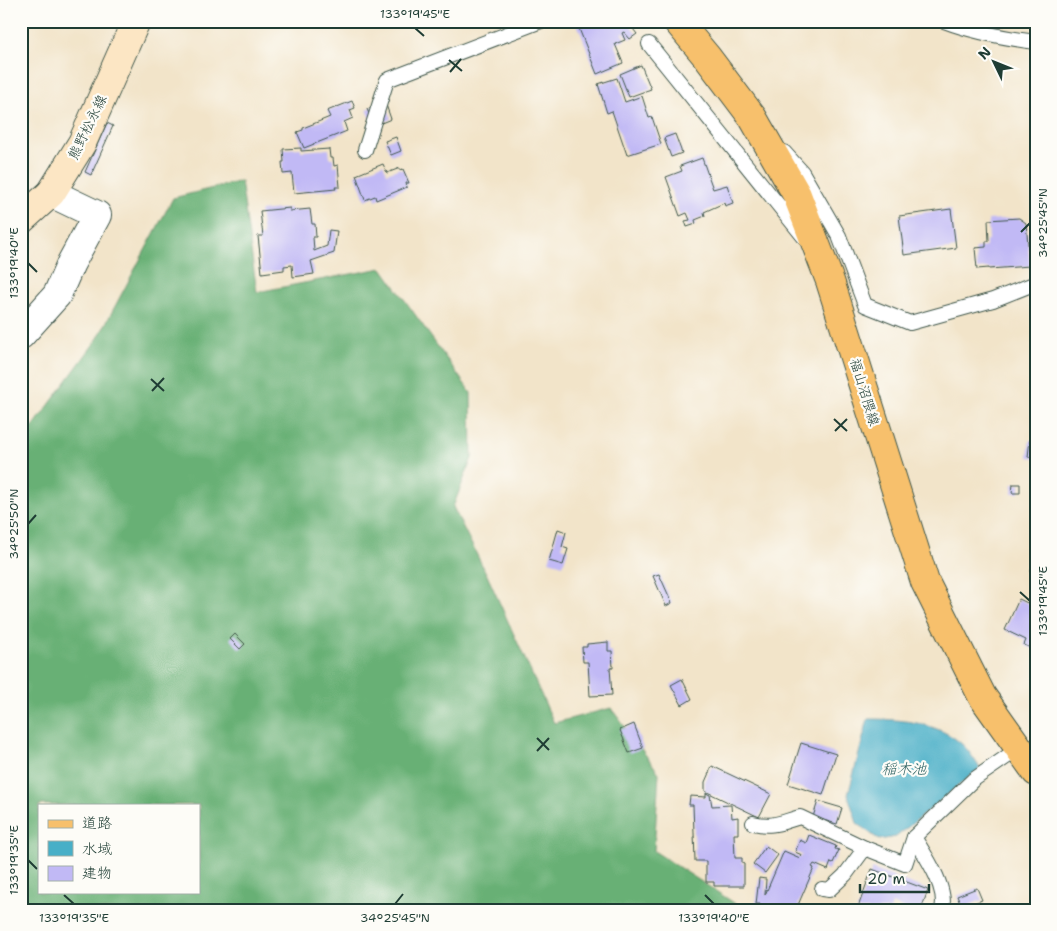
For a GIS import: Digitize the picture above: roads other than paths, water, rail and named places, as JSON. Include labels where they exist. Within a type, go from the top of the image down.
[{"type":"main road","name":"熊野松永線","points":[[21,220],[51,193],[82,143],[136,21]]},
{"type":"main road","name":"福山沼隈線","points":[[677,21],[753,118],[797,195],[830,280],[925,582],[982,696],[1036,772]]},
{"type":"street","points":[[21,335],[57,295],[97,215],[51,193]]},
{"type":"lane","points":[[365,150],[387,80],[541,21]]},
{"type":"lane","points":[[944,21],[982,32],[1036,42]]},
{"type":"lane","points":[[649,44],[822,259]]},
{"type":"lane","points":[[753,118],[807,180],[839,236],[865,305],[910,323],[993,300],[1036,282]]},
{"type":"lane","points":[[753,823],[778,825],[800,817],[864,848],[905,864],[914,837],[973,780],[1018,749]]},
{"type":"lane","points":[[914,837],[936,875],[944,904],[942,910]]},
{"type":"lane","points":[[822,889],[829,890],[845,875],[864,848]]},
{"type":"water","name":"稲木池","points":[[868,719],[906,721],[943,732],[964,746],[980,768],[896,837],[879,840],[857,823],[848,795]]}]
